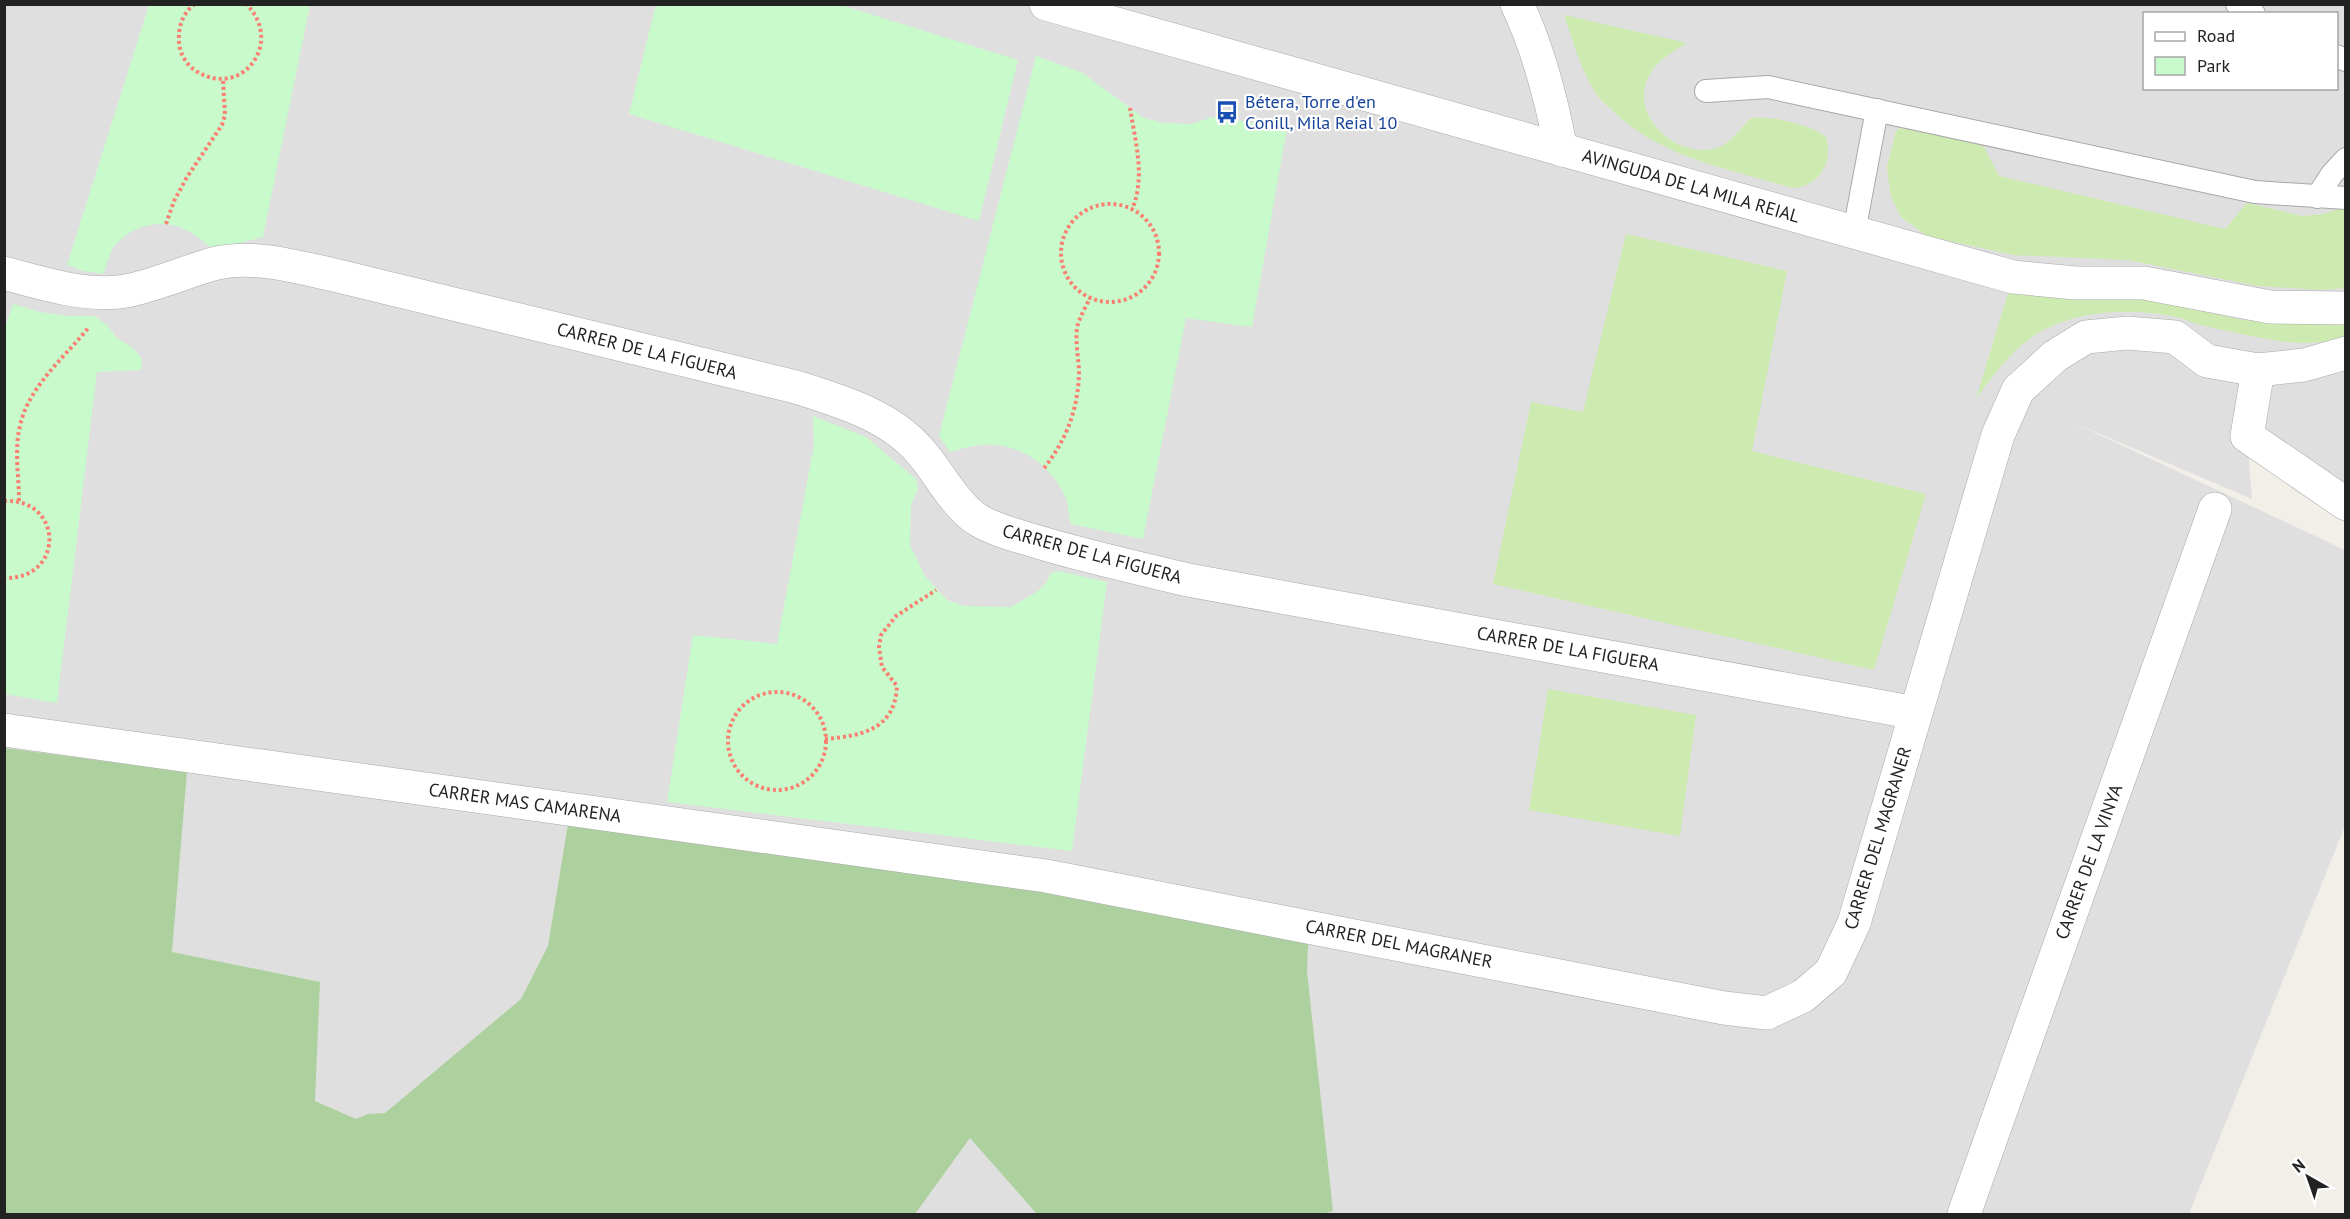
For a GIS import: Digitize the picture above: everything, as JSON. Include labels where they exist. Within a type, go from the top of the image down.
[{"type":"street","name":"AVINGUDA DE LA MILA REIAL","points":[[1046,4],[2013,277],[2075,283],[2144,283],[2270,307],[2346,308]]},
{"type":"street","points":[[1517,4],[1549,97],[1562,150]]},
{"type":"street","name":"CARRER DE LA FIGUERA","points":[[4,273],[41,284],[85,292],[124,292],[218,263],[238,260],[262,261],[330,274],[796,387],[840,401],[878,418],[908,438],[924,455],[961,504],[978,520],[1004,531],[1103,560],[1188,580],[1916,713]]},
{"type":"street","name":"CARRER DEL MAGRANER","points":[[1046,876],[1724,1008],[1767,1013],[1803,996],[1831,972],[1854,922],[1998,435],[2018,390],[2055,356],[2086,337],[2127,333],[2175,337],[2207,361],[2258,370],[2304,365],[2346,353]]},
{"type":"street","points":[[2258,370],[2247,436],[2346,504]]},
{"type":"street","name":"CARRER DE LA VINYA","points":[[1964,1215],[2215,509]]},
{"type":"street","name":"CARRER MAS CAMARENA","points":[[4,730],[1046,876]]},
{"type":"lane","points":[[2237,4],[2251,12]]},
{"type":"lane","points":[[1706,91],[1768,87],[2255,192],[2346,198]]},
{"type":"lane","points":[[1854,232],[1877,110]]},
{"type":"lane","points":[[2317,197],[2332,174],[2346,159]]},
{"type":"path","points":[[195,4],[182,20],[178,33],[179,46],[184,59],[193,69],[205,76],[223,79],[243,73],[254,63],[260,51],[262,38],[260,24],[246,4]]},
{"type":"path","points":[[166,224],[174,201],[187,177],[222,125],[225,104],[223,79]]},
{"type":"path","points":[[1130,108],[1139,178],[1138,196],[1132,209]]},
{"type":"path","points":[[1109,203],[1132,209],[1151,226],[1158,241],[1159,257],[1155,273],[1147,286],[1134,296],[1119,302],[1103,303],[1090,298],[1075,289],[1065,276],[1060,260],[1060,243],[1067,228],[1077,215],[1092,207],[1109,203]]},
{"type":"path","points":[[1044,468],[1062,441],[1075,408],[1079,376],[1078,324],[1090,298]]},
{"type":"path","points":[[19,501],[17,454],[20,424],[34,394],[91,325]]},
{"type":"path","points":[[4,501],[19,501],[35,509],[47,524],[50,536],[45,559],[37,569],[26,575],[4,578]]},
{"type":"path","points":[[825,739],[864,734],[880,725],[890,712],[895,702],[897,686],[882,667],[879,647],[881,635],[896,616],[936,590]]},
{"type":"path","points":[[782,692],[797,696],[810,705],[820,717],[825,739],[826,748],[821,762],[812,775],[798,785],[782,790],[765,789],[750,782],[737,771],[730,756],[728,739],[732,723],[740,708],[752,698],[767,693],[782,692]]},
{"type":"shaded area","points":[[5,5],[2345,5],[2345,504],[2247,437],[2252,499],[2072,422],[2345,550],[2345,826],[2189,1214],[5,1214]]},
{"type":"green space","points":[[656,4],[841,5],[1018,60],[979,221],[629,114]]},
{"type":"green space","points":[[149,5],[310,5],[263,237],[213,250],[195,235],[182,228],[154,224],[127,234],[120,240],[111,253],[104,274],[83,271],[67,265]]},
{"type":"green space","points":[[1564,15],[1687,43],[1665,57],[1652,70],[1644,91],[1645,106],[1651,120],[1660,132],[1672,141],[1702,150],[1717,148],[1731,139],[1751,118],[1780,119],[1800,124],[1826,137],[1828,155],[1822,171],[1810,183],[1792,188],[1697,160],[1652,140],[1632,127],[1597,95],[1582,66]]},
{"type":"green space","points":[[1036,56],[1081,72],[1144,118],[1163,123],[1191,124],[1213,117],[1287,128],[1252,327],[1186,318],[1143,539],[1071,524],[1066,500],[1060,486],[1046,469],[1028,455],[1008,447],[991,445],[973,446],[950,452],[939,436]]},
{"type":"green space","points":[[1901,128],[1975,143],[1984,147],[1999,176],[2225,229],[2247,203],[2303,216],[2323,214],[2345,207],[2345,288],[2321,290],[2258,286],[2128,260],[2013,255],[1927,236],[1901,217],[1891,197],[1887,167],[1896,131]]},
{"type":"green space","points":[[1626,234],[1787,271],[1752,451],[1926,494],[1874,670],[1493,584],[1531,402],[1583,412]]},
{"type":"green space","points":[[2009,290],[2150,300],[2243,320],[2287,324],[2345,321],[2345,337],[2297,343],[2238,333],[2160,314],[2108,312],[2090,315],[2057,324],[2022,344],[2005,361],[1976,399]]},
{"type":"green space","points":[[13,304],[40,312],[67,316],[94,316],[107,325],[117,338],[133,348],[142,359],[141,370],[97,372],[57,703],[5,694],[4,331]]},
{"type":"green space","points":[[813,416],[866,437],[916,479],[918,489],[911,505],[910,545],[925,576],[947,600],[964,606],[1011,607],[1038,591],[1047,582],[1051,573],[1059,571],[1107,582],[1072,851],[667,802],[693,635],[777,644],[814,445]]},
{"type":"green space","points":[[1548,689],[1696,715],[1680,836],[1529,810]]},
{"type":"green space","points":[[5,748],[187,772],[172,952],[320,982],[315,1101],[356,1119],[368,1114],[385,1113],[521,999],[548,946],[568,824],[920,866],[1302,938],[1308,944],[1307,971],[1333,1211],[1322,1214],[1037,1214],[970,1138],[915,1214],[5,1214]]},
{"type":"place","name":"Bétera, Torre d'en Conill, Mila Reial 10","points":[[1227,112]]}]
